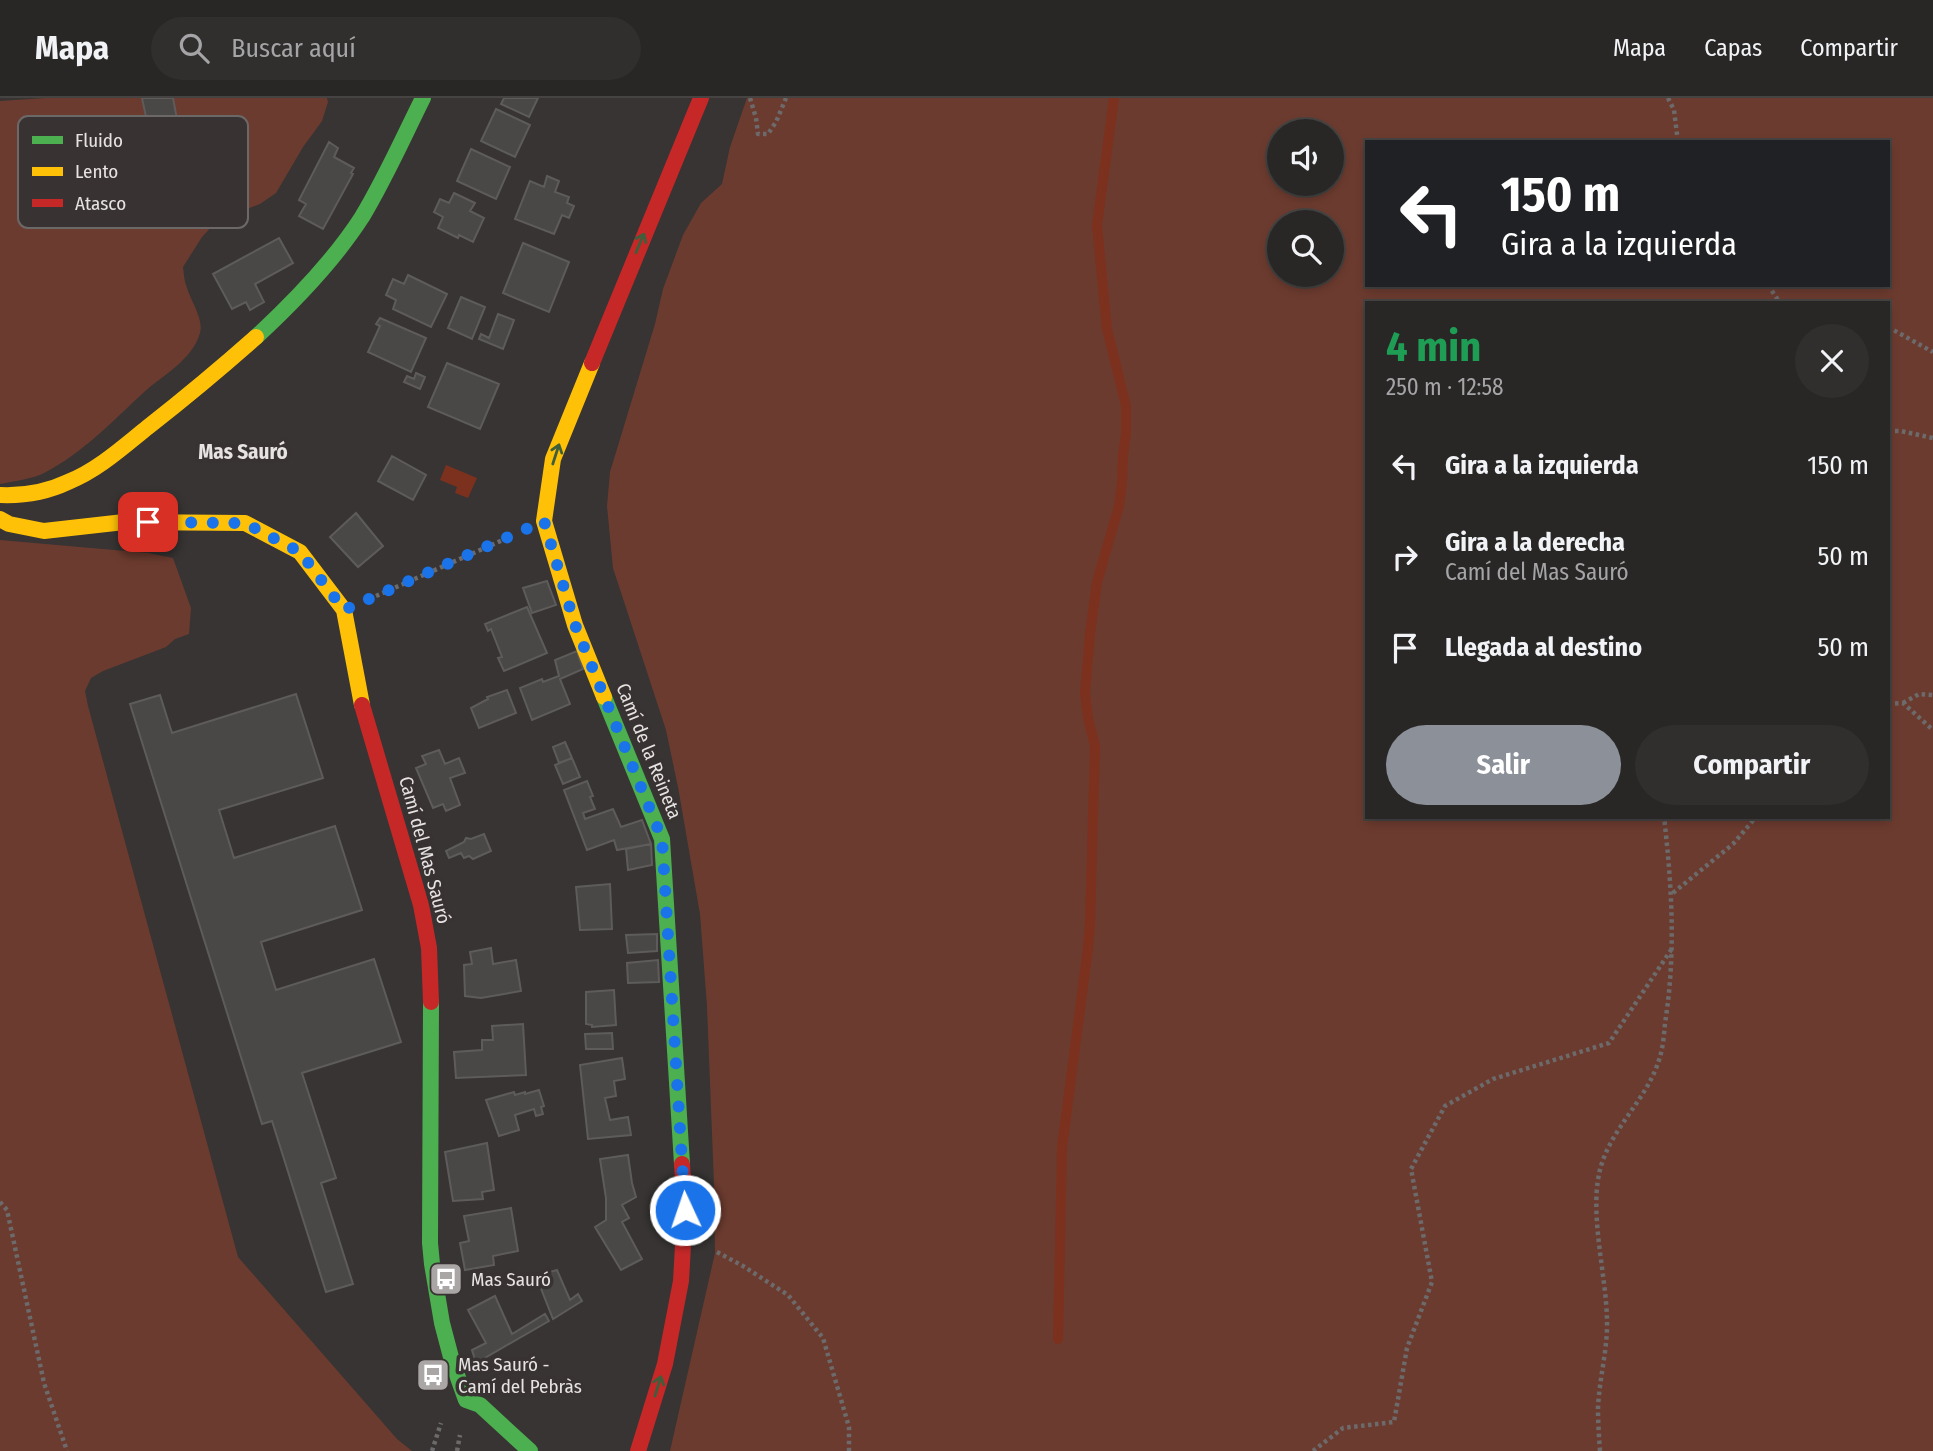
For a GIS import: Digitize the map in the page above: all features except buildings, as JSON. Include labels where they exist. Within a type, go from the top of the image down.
[{"type":"street","points":[[0,495],[41,492],[74,480],[123,448],[203,385],[294,300],[348,236],[375,196],[423,98]]},
{"type":"street","name":"Camí de la Reineta","points":[[638,1451],[665,1364],[681,1282],[685,1210],[662,839],[575,625],[544,521],[553,459],[701,98]]},
{"type":"street","name":"Camí del Mas Sauró","points":[[0,519],[9,524],[44,531],[124,522],[245,523],[300,552],[344,610],[359,695],[421,905],[429,948],[430,1243],[433,1279],[446,1343],[466,1400],[480,1405],[530,1451]]},
{"type":"path","points":[[750,98],[758,134],[768,134],[786,98]]},
{"type":"path","points":[[1668,98],[1674,110],[1678,140]]},
{"type":"path","points":[[1890,328],[1933,352]]},
{"type":"path","points":[[1890,431],[1933,438]]},
{"type":"path","points":[[344,610],[544,521]]},
{"type":"path","points":[[1890,704],[1903,704],[1919,695],[1933,695]]},
{"type":"path","points":[[1903,704],[1933,730]]},
{"type":"path","points":[[1600,1451],[1598,1409],[1608,1321],[1598,1223],[1599,1185],[1601,1166],[1620,1125],[1646,1090],[1660,1059],[1669,1003],[1672,894],[1664,819]]},
{"type":"path","points":[[1672,894],[1732,844],[1754,819]]},
{"type":"path","points":[[1313,1451],[1343,1428],[1394,1422],[1407,1348],[1432,1282],[1411,1169],[1445,1106],[1493,1079],[1609,1043],[1671,950]]},
{"type":"path","points":[[0,1202],[7,1210],[44,1383],[67,1451]]},
{"type":"path","points":[[684,1234],[743,1266],[788,1295],[823,1338],[849,1427],[849,1451]]},
{"type":"shaded area","points":[[46,98],[327,98],[328,102],[322,121],[276,193],[248,209],[248,116],[18,116],[18,228],[210,228],[183,267],[186,285],[201,328],[190,352],[72,456],[41,474],[0,484],[0,101]]},
{"type":"shaded area","points":[[747,98],[1933,98],[1933,1451],[670,1451],[715,1253],[707,1006],[700,914],[678,787],[666,730],[613,568],[607,506],[610,472],[663,289],[683,235],[701,203],[722,184],[730,147]]},
{"type":"shaded area","points":[[446,465],[477,478],[468,498],[455,493],[457,487],[440,480]]},
{"type":"shaded area","points":[[0,540],[148,553],[173,558],[191,608],[189,634],[175,639],[166,647],[91,678],[85,691],[88,706],[238,1257],[397,1439],[412,1451],[0,1451]]},
{"type":"waterway","points":[[1058,1339],[1062,1147],[1090,923],[1095,746],[1085,693],[1097,582],[1119,506],[1126,433],[1126,406],[1107,329],[1097,225],[1114,98]]},
{"type":"traffic: fast","points":[[256,337],[313,280],[351,234],[378,188],[423,98]]},
{"type":"traffic: fast","points":[[604,697],[662,839],[682,1164]]},
{"type":"traffic: fast","points":[[431,1002],[430,1243],[442,1323],[466,1400],[480,1405],[530,1451]]},
{"type":"traffic: slow","points":[[0,495],[44,491],[100,465],[256,337]]},
{"type":"traffic: slow","points":[[592,363],[553,459],[544,521],[575,625],[604,697]]},
{"type":"traffic: slow","points":[[0,519],[9,524],[44,531],[124,522],[245,523],[300,552],[344,610],[362,705]]},
{"type":"traffic: jam","points":[[592,363],[701,98]]},
{"type":"traffic: jam","points":[[362,705],[421,905],[429,948],[431,1002]]},
{"type":"traffic: jam","points":[[638,1451],[665,1364],[681,1281],[685,1210],[682,1164]]},
{"type":"place","name":"Mas Sauró","points":[[446,1279]]},
{"type":"place","name":"Mas Sauró - Camí del Pebràs","points":[[433,1375]]},
{"type":"district","name":"Mas Sauró","points":[[243,452]]},
{"type":"route","points":[[148,522],[245,523],[300,552],[344,610],[544,521],[575,625],[662,839],[685,1210]]}]
